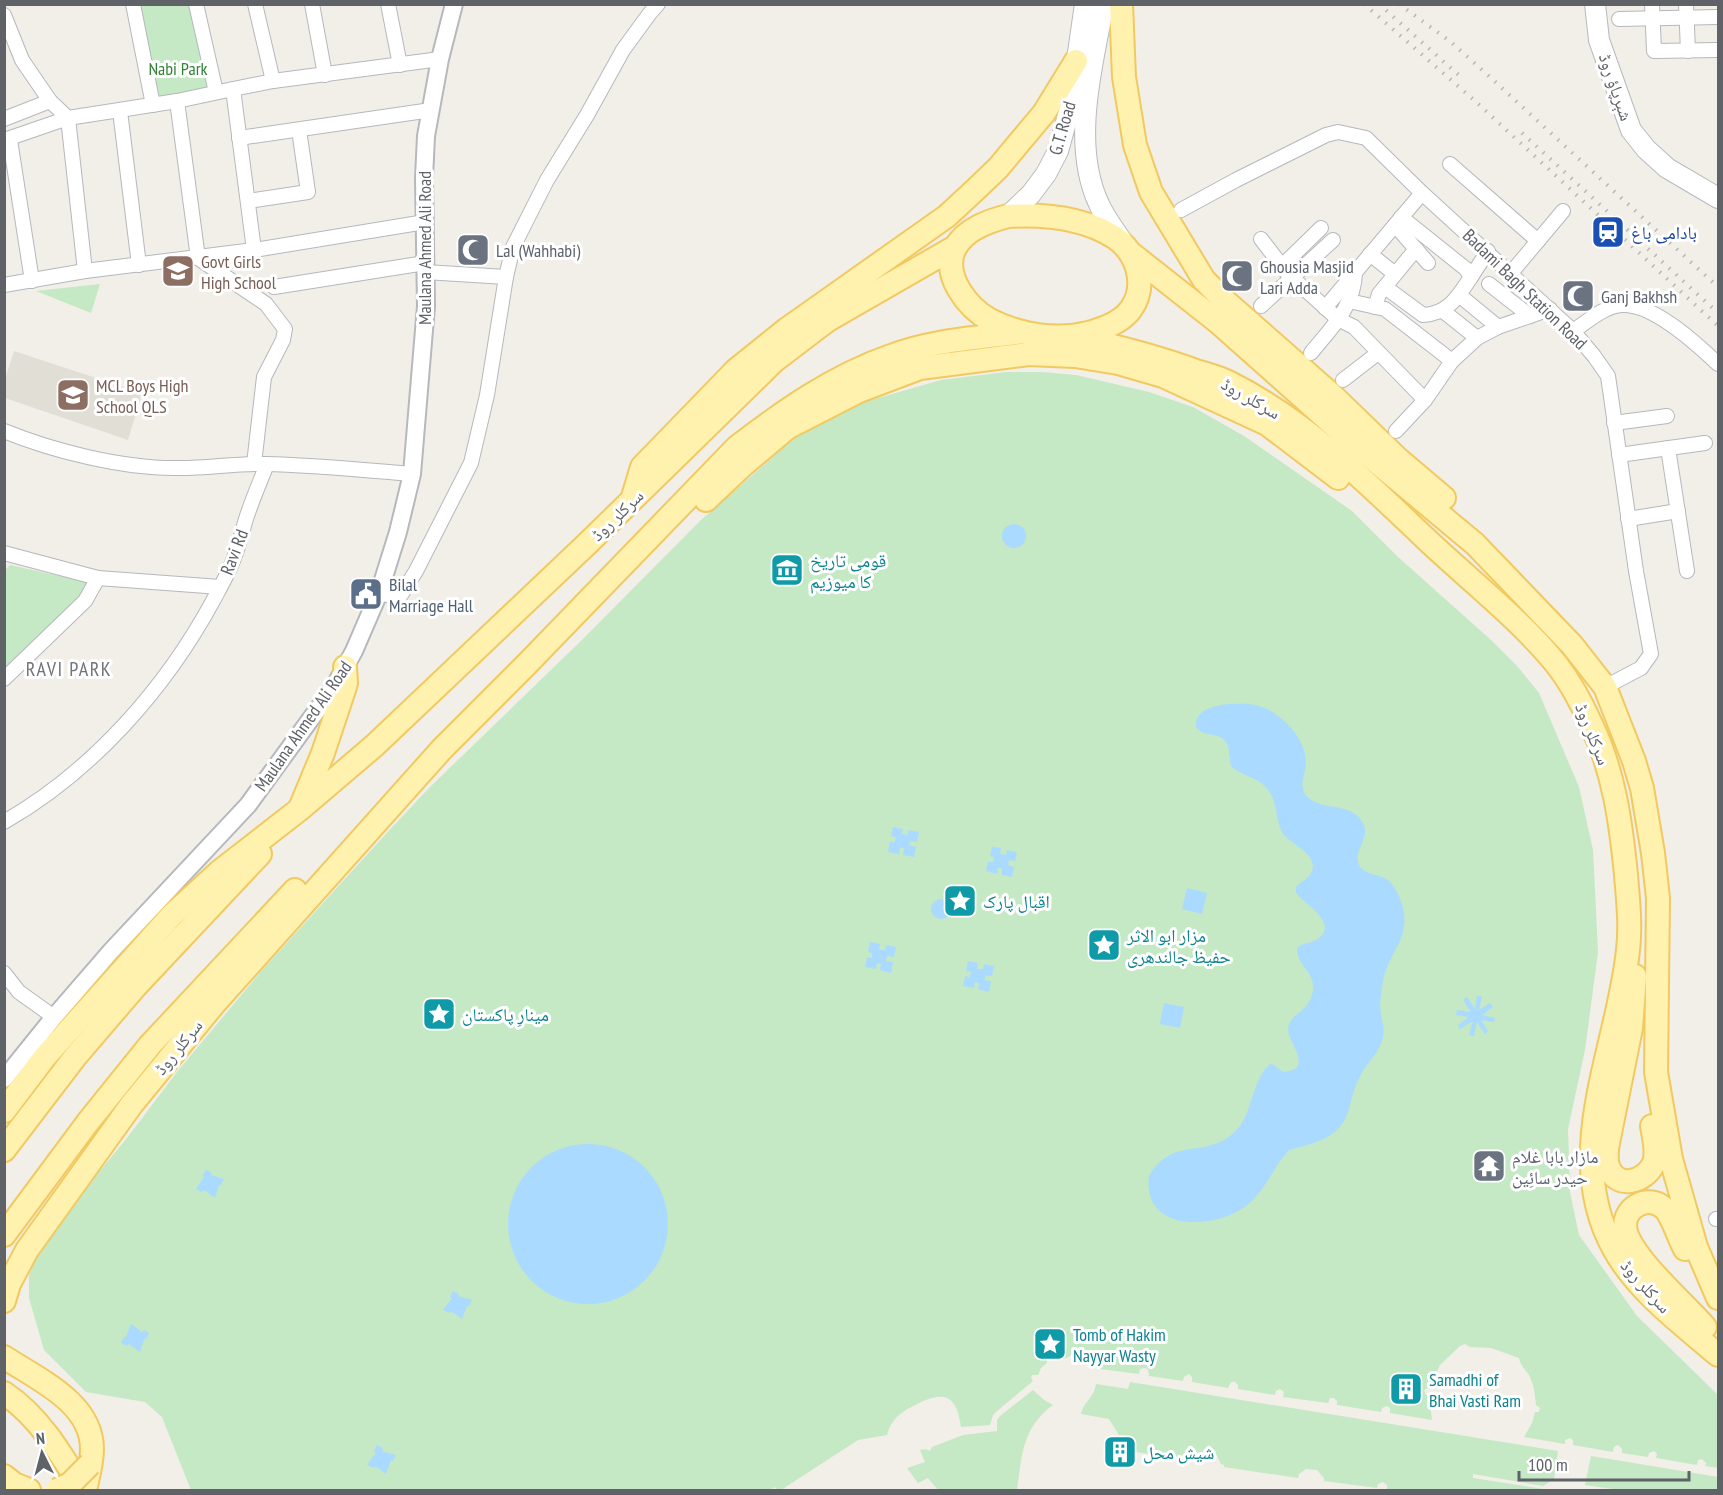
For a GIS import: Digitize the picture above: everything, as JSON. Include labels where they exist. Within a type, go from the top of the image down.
[{"type":"main road","name":"G.T. Road","points":[[1008,216],[1031,194],[1046,174],[1058,152],[1070,108],[1085,4]]},
{"type":"main road","points":[[1104,4],[1085,122],[1086,150],[1098,203],[1128,249],[1138,269],[1137,296],[1131,309],[1117,322],[1072,336],[1056,337],[1022,332],[980,314],[963,297],[952,266],[955,248],[970,232],[980,225],[1008,216],[1042,216],[1071,221],[1108,234],[1128,249]]},
{"type":"main road","points":[[1121,4],[1124,77],[1135,145],[1151,192],[1204,280],[1333,396],[1398,459],[1449,502],[1475,544]]},
{"type":"main road","name":"شېرپاؤ روڈ","points":[[1595,4],[1599,40],[1632,130],[1646,149],[1667,168],[1719,198]]},
{"type":"main road","points":[[631,501],[642,467],[736,370],[787,329],[947,216],[998,168],[1044,113],[1076,61]]},
{"type":"main road","name":"سرکلر روڈ","points":[[4,1111],[165,908],[219,872],[300,809],[374,746],[752,382],[804,336],[875,292],[955,248]]},
{"type":"main road","name":"سرکلر روڈ","points":[[1128,249],[1218,322],[1355,444],[1475,544],[1572,645],[1605,687],[1642,788],[1653,853],[1658,898],[1656,1072],[1671,1159],[1687,1221],[1717,1296]]},
{"type":"main road","name":"سرکلر روڈ","points":[[4,1301],[9,1284],[27,1250],[132,1104],[214,1004],[442,749],[737,447],[770,421],[835,379],[892,355],[940,344],[1022,332]]},
{"type":"main road","name":"سرکلر روڈ","points":[[1072,336],[1153,355],[1227,382],[1276,411],[1322,445],[1420,533],[1538,644],[1559,667],[1594,728],[1618,808],[1630,931],[1626,969],[1593,1130],[1592,1164],[1595,1198],[1602,1221],[1623,1264],[1643,1287],[1719,1353]]},
{"type":"main road","points":[[586,603],[622,580],[742,466],[787,428],[859,391],[908,372],[1029,354],[1075,356],[1118,363],[1163,376],[1202,393],[1267,424],[1323,466],[1390,523],[1420,533]]},
{"type":"main road","points":[[300,809],[323,753],[343,693],[346,683],[345,667]]},
{"type":"main road","name":"سرکلر روڈ","points":[[4,1150],[75,1057],[135,987],[300,809]]},
{"type":"main road","name":"سرکلر روڈ","points":[[4,1235],[88,1122],[150,1045],[342,838],[382,815]]},
{"type":"main road","points":[[1630,931],[1635,974],[1634,1008],[1607,1148],[1609,1168],[1614,1176],[1628,1182],[1642,1178],[1653,1163],[1655,1146],[1649,1098],[1656,1072]]},
{"type":"main road","points":[[1717,1296],[1694,1265],[1667,1210],[1651,1202],[1641,1203],[1630,1210],[1625,1222],[1626,1233],[1657,1277],[1709,1332],[1719,1353]]},
{"type":"main road","points":[[4,1356],[77,1408],[85,1419],[90,1433],[92,1451],[84,1491]]},
{"type":"main road","points":[[4,1362],[10,1396],[43,1429],[84,1491]]},
{"type":"main road","points":[[57,1491],[70,1484],[90,1464]]},
{"type":"main road","points":[[4,1476],[29,1491]]},
{"type":"street","points":[[133,4],[153,105]]},
{"type":"street","points":[[196,4],[216,92]]},
{"type":"street","points":[[255,4],[273,81]]},
{"type":"street","points":[[312,4],[326,75]]},
{"type":"street","points":[[388,4],[400,65]]},
{"type":"street","name":"Maulana Ahmed Ali Road","points":[[4,1079],[54,1017],[165,908],[248,805],[310,721],[345,667],[379,593],[398,532],[412,474],[426,306],[424,178],[426,136],[440,59],[454,4]]},
{"type":"street","points":[[379,593],[399,598],[416,571],[471,464],[487,395],[513,247],[547,180],[623,50],[658,4]]},
{"type":"street","points":[[1652,11],[1654,51],[1719,50]]},
{"type":"street","points":[[1619,19],[1652,11],[1686,11],[1719,17]]},
{"type":"street","points":[[1686,11],[1688,51]]},
{"type":"street","points":[[4,15],[19,53],[50,101],[68,118],[85,271]]},
{"type":"street","points":[[4,57],[19,53]]},
{"type":"street","points":[[32,281],[7,140],[68,118],[177,101],[273,81],[440,59]]},
{"type":"street","points":[[233,89],[254,250]]},
{"type":"street","points":[[4,119],[50,101]]},
{"type":"street","points":[[177,101],[198,258]]},
{"type":"street","points":[[239,138],[431,110]]},
{"type":"street","points":[[120,111],[139,265]]},
{"type":"street","points":[[248,201],[308,192],[299,130]]},
{"type":"street","name":"Badami Bagh Station Road","points":[[1181,210],[1297,148],[1338,132],[1365,138],[1573,331],[1608,376],[1628,519],[1651,654],[1641,668],[1605,687]]},
{"type":"street","points":[[1450,164],[1538,241]]},
{"type":"street","points":[[1325,308],[1422,192]]},
{"type":"street","points":[[1511,273],[1563,212]]},
{"type":"street","points":[[1398,221],[1428,263]]},
{"type":"street","points":[[1398,221],[1466,269],[1471,277]]},
{"type":"street","points":[[4,285],[85,271],[254,250],[425,222]]},
{"type":"street","points":[[1282,266],[1321,228]]},
{"type":"street","points":[[1261,239],[1293,279],[1338,319],[1354,327],[1425,400]]},
{"type":"street","points":[[1261,306],[1333,240]]},
{"type":"street","points":[[1375,307],[1378,294],[1416,249]]},
{"type":"street","points":[[1384,287],[1423,315],[1443,311],[1459,295],[1488,251]]},
{"type":"street","points":[[1370,254],[1395,274]]},
{"type":"street","name":"Ravi Rd","points":[[4,822],[67,779],[144,703],[185,648],[234,559],[261,464],[264,377],[283,339],[285,329],[266,304],[198,258]]},
{"type":"street","points":[[274,287],[425,267],[506,277]]},
{"type":"street","points":[[1311,352],[1338,319],[1349,301],[1354,290],[1355,273]]},
{"type":"street","points":[[1489,284],[1530,316]]},
{"type":"street","points":[[1459,295],[1498,327]]},
{"type":"street","points":[[1349,301],[1385,309],[1452,361]]},
{"type":"street","points":[[1573,331],[1609,308],[1622,305],[1636,307],[1662,319],[1689,337],[1719,364]]},
{"type":"street","points":[[1396,431],[1425,400],[1452,361],[1478,338],[1498,327],[1550,309]]},
{"type":"street","points":[[1443,311],[1478,338]]},
{"type":"street","points":[[1343,380],[1378,353]]},
{"type":"street","points":[[1614,423],[1666,416]]},
{"type":"street","points":[[4,431],[63,452],[133,464],[174,468],[261,464],[412,474]]},
{"type":"street","points":[[1619,455],[1705,443]]},
{"type":"street","points":[[1668,448],[1688,571]]},
{"type":"street","points":[[1628,519],[1678,511]]},
{"type":"street","points":[[4,553],[98,578],[220,587]]},
{"type":"street","points":[[4,679],[85,601],[98,578]]},
{"type":"street","points":[[4,973],[20,992],[54,1017]]},
{"type":"shaded area","name":"MCL Boys High School QLS","points":[[14,351],[142,393],[128,440],[5,398],[5,379]]},
{"type":"green space","name":"Nabi Park","points":[[138,5],[191,5],[210,92],[157,100]]},
{"type":"green space","points":[[100,284],[91,313],[36,291]]},
{"type":"green space","name":"اقبال پارک","points":[[1006,372],[1076,375],[1149,392],[1193,407],[1244,436],[1352,511],[1398,557],[1491,640],[1517,666],[1539,693],[1579,787],[1593,850],[1598,952],[1585,1050],[1568,1129],[1570,1192],[1579,1235],[1637,1316],[1718,1395],[1718,1468],[1705,1466],[1706,1463],[1702,1459],[1698,1460],[1697,1465],[1656,1458],[1657,1454],[1654,1451],[1649,1453],[1648,1457],[1622,1453],[1618,1445],[1614,1447],[1613,1452],[1573,1445],[1573,1440],[1570,1438],[1565,1440],[1565,1444],[1524,1437],[1535,1412],[1539,1412],[1540,1408],[1536,1405],[1531,1379],[1519,1358],[1491,1348],[1470,1347],[1465,1344],[1440,1365],[1430,1387],[1424,1390],[1426,1395],[1429,1395],[1432,1420],[1390,1413],[1390,1408],[1387,1406],[1382,1408],[1381,1412],[1337,1405],[1334,1398],[1330,1398],[1328,1403],[1283,1397],[1284,1392],[1280,1389],[1275,1395],[1238,1389],[1235,1382],[1231,1382],[1228,1388],[1192,1382],[1189,1374],[1184,1377],[1183,1381],[1149,1376],[1148,1369],[1144,1368],[1140,1369],[1139,1374],[1100,1369],[1094,1363],[1075,1360],[1072,1354],[1067,1358],[1047,1359],[1047,1363],[1038,1375],[1032,1375],[1033,1381],[993,1415],[990,1425],[961,1427],[957,1409],[949,1399],[936,1397],[928,1399],[899,1415],[887,1435],[858,1440],[781,1490],[775,1487],[770,1490],[191,1490],[162,1417],[145,1402],[86,1392],[44,1350],[29,1298],[29,1275],[46,1236],[263,969],[384,836],[429,788],[582,640],[700,521],[796,437],[854,405],[941,380]]},
{"type":"green space","points":[[10,565],[90,583],[80,601],[5,674],[5,570]]},
{"type":"green space","points":[[1130,1382],[1558,1451],[1554,1479],[1543,1486],[1473,1474],[1473,1478],[1550,1490],[1397,1490],[1387,1489],[1387,1485],[1383,1482],[1378,1484],[1377,1488],[1324,1481],[1317,1470],[1306,1469],[1299,1474],[1298,1478],[1224,1467],[1216,1454],[1202,1452],[1192,1461],[1124,1450],[1125,1445],[1109,1419],[1081,1414],[1096,1384],[1128,1389]]},
{"type":"green space","points":[[1033,1390],[1053,1405],[1035,1423],[1029,1433],[1022,1454],[1017,1490],[938,1490],[928,1478],[918,1483],[907,1468],[925,1462],[920,1450],[930,1451],[932,1447],[963,1435],[997,1431],[997,1420],[1000,1416]]},
{"type":"green space","points":[[1591,1456],[1718,1477],[1718,1490],[1619,1490],[1585,1485]]},
{"type":"water","points":[[1014,524],[1023,527],[1026,536],[1023,545],[1014,548],[1005,545],[1002,536],[1005,527]]},
{"type":"water","points":[[1228,704],[1249,704],[1264,708],[1290,726],[1305,753],[1303,790],[1305,794],[1317,803],[1349,810],[1361,820],[1365,836],[1359,851],[1358,862],[1363,869],[1385,878],[1393,886],[1403,908],[1404,928],[1383,981],[1380,1008],[1383,1028],[1381,1044],[1358,1080],[1349,1109],[1340,1127],[1325,1138],[1289,1150],[1257,1196],[1243,1208],[1214,1220],[1181,1221],[1167,1216],[1156,1207],[1150,1194],[1149,1176],[1168,1156],[1219,1142],[1238,1129],[1248,1111],[1258,1081],[1270,1064],[1283,1072],[1293,1070],[1298,1066],[1298,1054],[1288,1028],[1293,1018],[1310,1001],[1313,985],[1310,975],[1299,958],[1297,948],[1319,938],[1325,926],[1318,913],[1296,893],[1296,887],[1310,875],[1313,868],[1312,861],[1282,832],[1271,794],[1260,782],[1231,766],[1228,747],[1223,739],[1196,727],[1198,717],[1206,710]]},
{"type":"water","points":[[893,827],[903,829],[902,834],[907,835],[909,830],[919,832],[917,842],[910,841],[909,845],[916,847],[914,857],[903,855],[904,848],[900,848],[899,854],[888,852],[890,842],[895,842],[896,837],[891,836]]},
{"type":"water","points":[[992,847],[1001,848],[1000,854],[1006,855],[1007,850],[1017,852],[1015,861],[1009,860],[1008,865],[1014,867],[1012,877],[1002,875],[1002,868],[998,868],[997,874],[986,871],[988,862],[993,862],[994,857],[990,856]]},
{"type":"water","points":[[1187,888],[1207,893],[1202,914],[1182,909]]},
{"type":"water","points":[[941,899],[948,902],[951,909],[948,916],[941,919],[934,916],[931,909],[934,902]]},
{"type":"water","points":[[870,942],[880,944],[879,950],[885,950],[886,945],[896,947],[894,957],[887,956],[886,961],[893,962],[891,973],[880,970],[881,964],[877,963],[876,969],[865,967],[867,957],[872,958],[872,953],[868,952]]},
{"type":"water","points":[[968,961],[978,963],[977,969],[983,969],[984,964],[994,966],[992,976],[985,975],[985,980],[991,981],[989,992],[978,989],[979,983],[975,982],[974,988],[963,986],[965,976],[970,977],[971,972],[966,971]]},
{"type":"water","points":[[1477,996],[1482,996],[1479,1010],[1490,1003],[1493,1007],[1482,1015],[1495,1018],[1494,1022],[1481,1020],[1488,1031],[1485,1034],[1477,1022],[1474,1036],[1469,1035],[1473,1021],[1460,1029],[1458,1025],[1469,1017],[1456,1015],[1457,1010],[1471,1012],[1463,1000],[1467,997],[1475,1009]]},
{"type":"water","points":[[1164,1003],[1184,1007],[1180,1028],[1160,1024]]},
{"type":"water","points":[[588,1144],[619,1150],[644,1168],[662,1193],[668,1224],[662,1255],[644,1280],[619,1298],[588,1304],[557,1298],[532,1280],[514,1255],[508,1224],[514,1193],[532,1168],[557,1150]]},
{"type":"water","points":[[206,1170],[212,1173],[211,1175],[224,1179],[219,1185],[215,1198],[204,1190],[202,1192],[196,1189]]},
{"type":"water","points":[[453,1291],[459,1294],[458,1296],[472,1300],[462,1319],[451,1311],[450,1313],[443,1310],[452,1298],[450,1297]]},
{"type":"water","points":[[131,1324],[142,1332],[144,1330],[149,1333],[144,1339],[140,1352],[129,1344],[127,1346],[121,1343]]},
{"type":"water","points":[[377,1445],[383,1448],[382,1451],[396,1455],[393,1461],[391,1460],[386,1474],[375,1466],[374,1468],[367,1465],[376,1453],[374,1451]]},
{"type":"railway","points":[[1364,4],[1474,100],[1718,326]]},
{"type":"railway","points":[[1379,4],[1462,78]]},
{"type":"railway","points":[[1399,4],[1451,42],[1718,287]]},
{"type":"railway","points":[[1522,133],[1718,313]]},
{"type":"place","name":"بادامی باغ","points":[[1608,232]]},
{"type":"place","name":"Lal (Wahhabi)","points":[[473,250]]},
{"type":"place","name":"Govt Girls High School","points":[[178,271]]},
{"type":"place","name":"Ghousia Masjid Lari Adda","points":[[1237,276]]},
{"type":"place","name":"Ganj Bakhsh","points":[[1578,296]]},
{"type":"place","name":"MCL Boys High School QLS","points":[[73,395]]},
{"type":"place","name":"قومی تاریخ کا میوزیم","points":[[787,570]]},
{"type":"place","name":"Bilal Marriage Hall","points":[[366,594]]},
{"type":"place","name":"اقبال پارک","points":[[960,901]]},
{"type":"place","name":"مزار ابو الاثر حفیظ جالندھری","points":[[1104,945]]},
{"type":"place","name":"مینارِ پاکستان","points":[[439,1014]]},
{"type":"place","name":"مازار بابا غلام حیدر سائِین","points":[[1489,1166]]},
{"type":"place","name":"Tomb of Hakim Nayyar Wasty","points":[[1050,1344]]},
{"type":"place","name":"Samadhi of Bhai Vasti Ram","points":[[1406,1389]]},
{"type":"place","name":"شیش محل","points":[[1120,1452]]},
{"type":"district","name":"RAVI PARK","points":[[69,669]]}]
